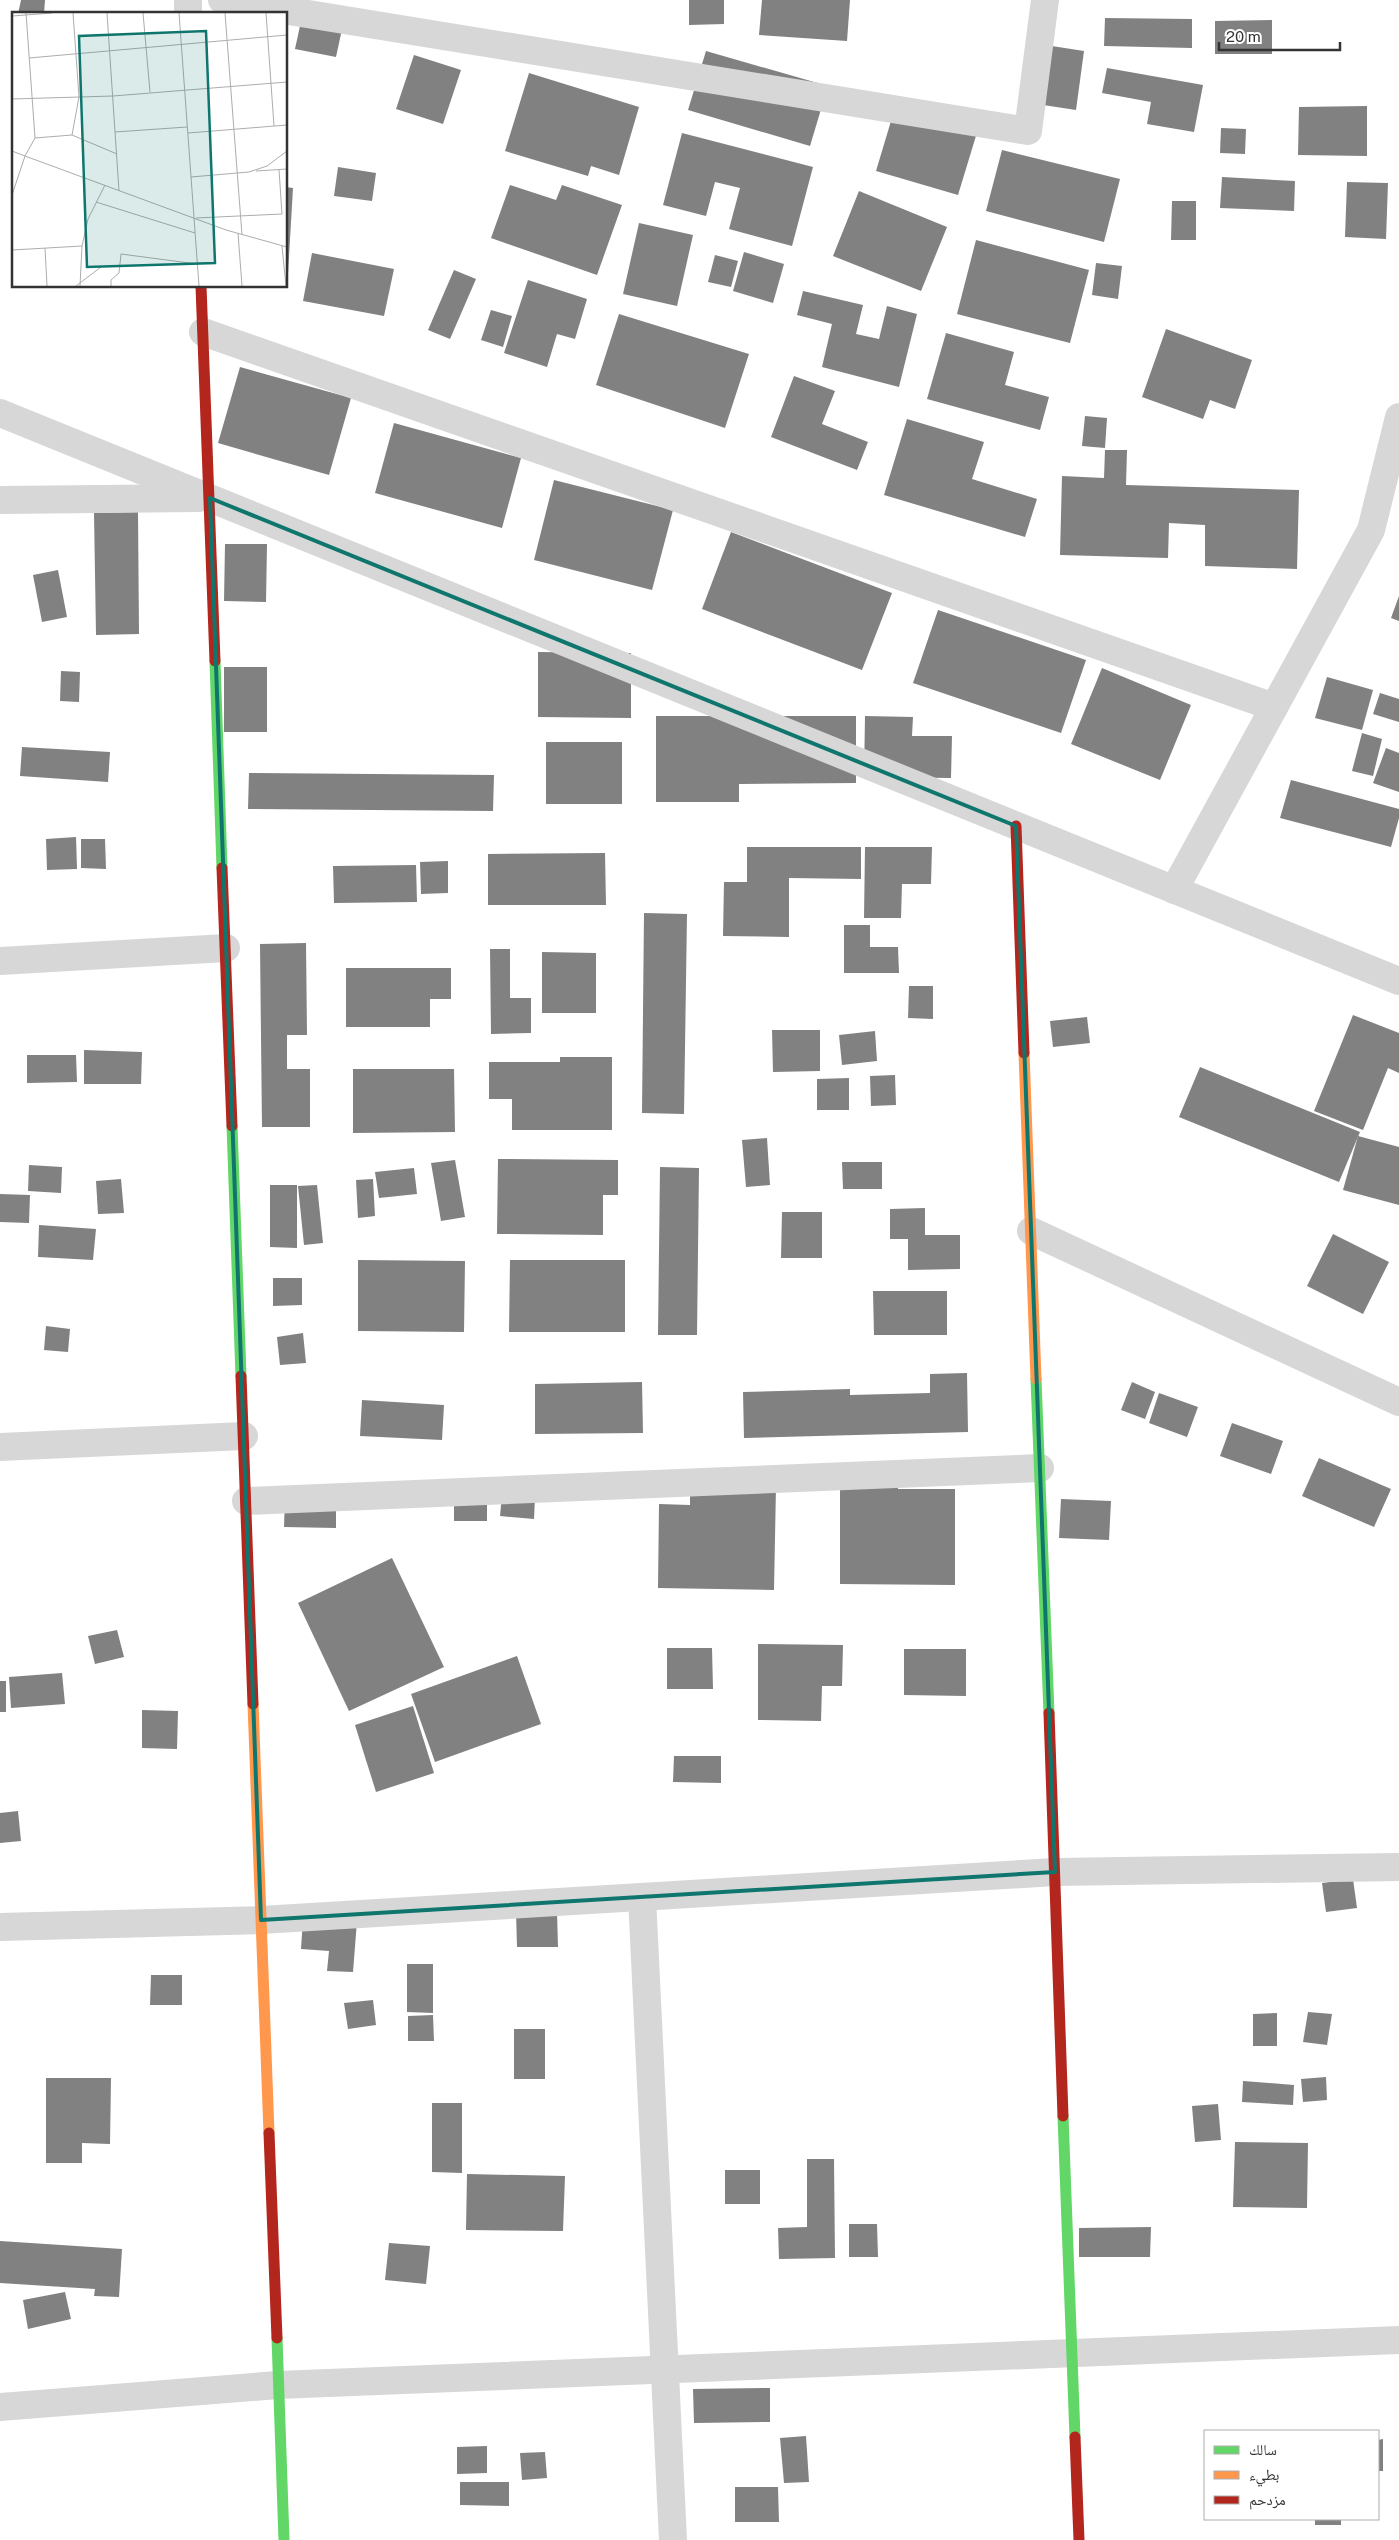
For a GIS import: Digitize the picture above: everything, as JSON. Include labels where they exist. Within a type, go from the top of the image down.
[{"type":"street","points":[[222,0],[1028,131],[1045,0]]},
{"type":"street","points":[[201,288],[284,2540]]},
{"type":"street","points":[[203,332],[1274,708]]},
{"type":"street","points":[[0,413],[1399,981]]},
{"type":"street","points":[[1174,890],[1371,530],[1399,417]]},
{"type":"street","points":[[0,500],[210,498]]},
{"type":"street","points":[[1016,826],[1079,2540]]},
{"type":"street","points":[[0,961],[226,948]]},
{"type":"street","points":[[1031,1230],[1399,1402]]},
{"type":"street","points":[[0,1447],[244,1436]]},
{"type":"street","points":[[246,1501],[1040,1468]]},
{"type":"street","points":[[0,1927],[261,1920],[1055,1872],[1399,1867]]},
{"type":"street","points":[[642,1897],[673,2540]]},
{"type":"street","points":[[0,2407],[278,2386],[1399,2340]]},
{"type":"highlighted area","points":[[210,498],[1016,826],[1055,1872],[261,1920]]},
{"type":"building","points":[[21,0],[45,0],[44,12],[18,12]]},
{"type":"building","points":[[689,0],[724,0],[724,24],[689,25]]},
{"type":"building","points":[[762,0],[850,0],[847,41],[759,35]]},
{"type":"building","points":[[303,12],[344,20],[336,57],[295,49]]},
{"type":"building","points":[[1105,18],[1192,19],[1192,48],[1104,46]]},
{"type":"building","points":[[1272,20],[1272,54],[1215,54],[1215,21]]},
{"type":"building","points":[[1039,44],[1084,51],[1076,110],[1030,103]]},
{"type":"building","points":[[706,51],[828,86],[810,146],[688,110]]},
{"type":"building","points":[[414,55],[461,70],[443,124],[396,109]]},
{"type":"building","points":[[1107,68],[1203,85],[1194,132],[1147,124],[1151,102],[1102,93]]},
{"type":"building","points":[[529,73],[639,107],[619,175],[591,166],[588,176],[505,151]]},
{"type":"building","points":[[897,101],[979,126],[958,195],[876,171]]},
{"type":"building","points":[[1367,106],[1367,156],[1298,155],[1299,107]]},
{"type":"building","points":[[1221,128],[1246,129],[1245,154],[1220,153]]},
{"type":"building","points":[[682,133],[813,167],[792,246],[729,229],[740,188],[715,182],[706,216],[663,205]]},
{"type":"building","points":[[1002,150],[1120,179],[1104,242],[986,211]]},
{"type":"building","points":[[338,167],[376,173],[372,201],[334,196]]},
{"type":"building","points":[[1222,177],[1295,181],[1294,211],[1220,208]]},
{"type":"building","points":[[1347,182],[1388,183],[1386,239],[1345,237]]},
{"type":"building","points":[[510,185],[556,200],[562,185],[622,205],[597,275],[491,238]]},
{"type":"building","points":[[288,187],[293,188],[288,274]]},
{"type":"building","points":[[859,191],[947,227],[921,291],[833,256]]},
{"type":"building","points":[[1172,201],[1196,201],[1196,240],[1171,240]]},
{"type":"building","points":[[639,223],[693,235],[677,306],[623,294]]},
{"type":"building","points":[[976,240],[1089,270],[1070,343],[957,314]]},
{"type":"building","points":[[744,252],[784,264],[773,303],[733,291]]},
{"type":"building","points":[[312,253],[394,269],[384,316],[303,301]]},
{"type":"building","points":[[715,255],[738,261],[731,287],[708,282]]},
{"type":"building","points":[[1096,263],[1122,266],[1118,299],[1092,295]]},
{"type":"building","points":[[454,270],[476,279],[450,339],[428,330]]},
{"type":"building","points":[[528,280],[587,299],[575,339],[557,334],[547,367],[504,353]]},
{"type":"building","points":[[803,291],[863,305],[856,334],[879,339],[887,306],[917,314],[899,387],[822,367],[832,324],[797,315]]},
{"type":"building","points":[[491,310],[512,316],[503,347],[481,340]]},
{"type":"building","points":[[619,314],[749,354],[725,428],[596,385]]},
{"type":"building","points":[[1166,329],[1252,360],[1235,409],[1210,400],[1203,419],[1142,397]]},
{"type":"building","points":[[946,333],[1014,352],[1005,385],[1049,397],[1040,430],[927,399]]},
{"type":"building","points":[[240,367],[351,398],[329,475],[218,443]]},
{"type":"building","points":[[794,376],[835,391],[822,424],[868,442],[857,470],[771,437]]},
{"type":"building","points":[[1085,416],[1107,418],[1105,448],[1082,446]]},
{"type":"building","points":[[907,419],[984,442],[972,479],[1037,499],[1025,537],[884,495]]},
{"type":"building","points":[[394,423],[521,458],[502,528],[375,493]]},
{"type":"building","points":[[1105,450],[1127,450],[1126,485],[1299,490],[1297,569],[1205,566],[1205,525],[1169,523],[1168,558],[1060,555],[1062,476],[1104,478]]},
{"type":"building","points":[[554,480],[673,510],[652,590],[534,560]]},
{"type":"building","points":[[138,512],[139,634],[96,635],[94,513]]},
{"type":"building","points":[[731,532],[892,593],[862,670],[702,609]]},
{"type":"building","points":[[225,544],[267,544],[266,602],[224,601]]},
{"type":"building","points":[[58,570],[67,617],[42,622],[33,575]]},
{"type":"building","points":[[1399,596],[1399,621],[1391,618]]},
{"type":"building","points":[[938,610],[1086,660],[1061,733],[913,683]]},
{"type":"building","points":[[538,652],[631,653],[631,718],[538,717]]},
{"type":"building","points":[[224,667],[267,667],[267,732],[224,732]]},
{"type":"building","points":[[1102,668],[1191,705],[1160,780],[1071,744]]},
{"type":"building","points":[[61,671],[80,672],[79,702],[60,701]]},
{"type":"building","points":[[1327,677],[1373,690],[1362,730],[1315,718]]},
{"type":"building","points":[[1380,693],[1399,699],[1399,722],[1373,714]]},
{"type":"building","points":[[656,716],[856,716],[856,783],[739,784],[739,802],[656,802]]},
{"type":"building","points":[[865,716],[913,717],[912,736],[952,736],[951,778],[864,777]]},
{"type":"building","points":[[1362,733],[1382,739],[1373,776],[1352,771]]},
{"type":"building","points":[[546,742],[622,742],[622,804],[546,804]]},
{"type":"building","points":[[22,747],[110,752],[108,782],[20,776]]},
{"type":"building","points":[[1386,748],[1399,753],[1399,792],[1373,783]]},
{"type":"building","points":[[249,773],[494,775],[493,811],[248,809]]},
{"type":"building","points":[[1291,780],[1399,809],[1399,818],[1391,847],[1280,818]]},
{"type":"building","points":[[76,837],[77,869],[47,870],[46,839]]},
{"type":"building","points":[[81,839],[105,839],[106,869],[81,868]]},
{"type":"building","points":[[747,847],[861,847],[861,879],[789,878],[789,937],[723,936],[724,882],[747,882]]},
{"type":"building","points":[[865,847],[932,847],[931,884],[902,884],[901,918],[864,918]]},
{"type":"building","points":[[605,853],[606,905],[488,905],[488,854]]},
{"type":"building","points":[[448,861],[448,893],[421,894],[420,862]]},
{"type":"building","points":[[416,865],[417,902],[334,903],[333,866]]},
{"type":"building","points":[[644,913],[687,914],[684,1114],[642,1113]]},
{"type":"building","points":[[844,925],[870,925],[870,947],[898,947],[899,973],[844,973]]},
{"type":"building","points":[[306,943],[307,1035],[287,1035],[287,1069],[310,1069],[310,1127],[262,1127],[260,944]]},
{"type":"building","points":[[490,949],[510,949],[510,998],[531,998],[531,1033],[491,1034]]},
{"type":"building","points":[[542,952],[596,953],[596,1013],[542,1013]]},
{"type":"building","points":[[346,968],[451,968],[451,999],[430,999],[430,1027],[346,1027]]},
{"type":"building","points":[[909,986],[933,986],[933,1019],[908,1018]]},
{"type":"building","points":[[1353,1015],[1399,1033],[1399,1073],[1388,1068],[1363,1130],[1314,1111]]},
{"type":"building","points":[[1087,1017],[1090,1043],[1053,1047],[1050,1021]]},
{"type":"building","points":[[772,1030],[820,1030],[820,1071],[773,1072]]},
{"type":"building","points":[[875,1031],[877,1061],[842,1065],[839,1035]]},
{"type":"building","points":[[84,1050],[142,1052],[141,1084],[84,1084]]},
{"type":"building","points":[[27,1055],[76,1055],[77,1082],[27,1083]]},
{"type":"building","points":[[560,1057],[612,1057],[612,1130],[512,1130],[512,1099],[489,1099],[489,1062],[560,1062]]},
{"type":"building","points":[[1200,1067],[1360,1132],[1339,1182],[1179,1117]]},
{"type":"building","points":[[353,1069],[454,1069],[455,1132],[353,1133]]},
{"type":"building","points":[[895,1075],[896,1105],[871,1106],[870,1076]]},
{"type":"building","points":[[849,1078],[849,1110],[817,1110],[817,1079]]},
{"type":"building","points":[[1358,1136],[1399,1147],[1399,1205],[1343,1190]]},
{"type":"building","points":[[767,1138],[770,1185],[746,1187],[742,1140]]},
{"type":"building","points":[[498,1159],[618,1160],[618,1195],[603,1195],[603,1235],[497,1234]]},
{"type":"building","points":[[455,1160],[465,1217],[441,1221],[431,1163]]},
{"type":"building","points":[[842,1162],[882,1162],[882,1189],[843,1189]]},
{"type":"building","points":[[29,1165],[62,1167],[61,1193],[28,1191]]},
{"type":"building","points":[[660,1167],[699,1168],[697,1335],[658,1335]]},
{"type":"building","points":[[414,1168],[417,1194],[379,1198],[375,1172]]},
{"type":"building","points":[[121,1179],[124,1213],[98,1214],[96,1181]]},
{"type":"building","points":[[373,1179],[375,1216],[358,1218],[356,1180]]},
{"type":"building","points":[[270,1185],[297,1185],[297,1248],[270,1247]]},
{"type":"building","points":[[317,1185],[323,1243],[304,1245],[298,1186]]},
{"type":"building","points":[[0,1194],[30,1195],[29,1223],[0,1222]]},
{"type":"building","points":[[925,1208],[925,1235],[960,1235],[960,1269],[908,1270],[908,1239],[890,1239],[890,1209]]},
{"type":"building","points":[[782,1212],[822,1212],[822,1258],[781,1258]]},
{"type":"building","points":[[39,1225],[96,1229],[93,1260],[38,1257]]},
{"type":"building","points":[[1333,1234],[1389,1262],[1363,1314],[1307,1286]]},
{"type":"building","points":[[358,1260],[465,1261],[464,1332],[358,1331]]},
{"type":"building","points":[[510,1260],[625,1260],[625,1332],[509,1332]]},
{"type":"building","points":[[273,1278],[302,1278],[302,1305],[273,1306]]},
{"type":"building","points":[[873,1291],[947,1291],[947,1335],[874,1335]]},
{"type":"building","points":[[46,1326],[70,1329],[68,1352],[44,1350]]},
{"type":"building","points":[[303,1333],[306,1363],[280,1365],[277,1337]]},
{"type":"building","points":[[967,1373],[968,1432],[744,1438],[743,1392],[850,1389],[850,1395],[930,1393],[930,1374]]},
{"type":"building","points":[[642,1382],[643,1433],[535,1434],[535,1384]]},
{"type":"building","points":[[1132,1382],[1155,1392],[1145,1419],[1121,1410]]},
{"type":"building","points":[[1159,1393],[1198,1407],[1187,1437],[1149,1423]]},
{"type":"building","points":[[362,1400],[444,1405],[442,1440],[360,1436]]},
{"type":"building","points":[[1232,1423],[1283,1441],[1271,1474],[1220,1456]]},
{"type":"building","points":[[1319,1458],[1391,1489],[1374,1527],[1302,1496]]},
{"type":"building","points":[[840,1480],[898,1480],[898,1489],[955,1489],[955,1585],[840,1584]]},
{"type":"building","points":[[690,1484],[776,1486],[774,1590],[658,1588],[659,1504],[690,1505]]},
{"type":"building","points":[[285,1495],[336,1495],[336,1528],[284,1527]]},
{"type":"building","points":[[454,1495],[487,1496],[487,1521],[454,1521]]},
{"type":"building","points":[[502,1495],[535,1497],[534,1519],[500,1516]]},
{"type":"building","points":[[1061,1499],[1111,1501],[1109,1540],[1059,1538]]},
{"type":"building","points":[[392,1558],[444,1667],[349,1711],[298,1603]]},
{"type":"building","points":[[117,1630],[124,1657],[95,1664],[88,1636]]},
{"type":"building","points":[[758,1644],[843,1645],[842,1686],[822,1686],[821,1721],[758,1720]]},
{"type":"building","points":[[667,1648],[712,1648],[713,1689],[667,1689]]},
{"type":"building","points":[[904,1649],[966,1649],[966,1696],[904,1695]]},
{"type":"building","points":[[517,1656],[541,1724],[435,1762],[411,1694]]},
{"type":"building","points":[[62,1673],[65,1704],[11,1708],[9,1677]]},
{"type":"building","points":[[0,1681],[6,1681],[6,1712],[0,1712]]},
{"type":"building","points":[[413,1706],[434,1773],[376,1792],[355,1725]]},
{"type":"building","points":[[142,1710],[178,1711],[177,1749],[142,1748]]},
{"type":"building","points":[[674,1756],[721,1756],[721,1783],[673,1782]]},
{"type":"building","points":[[18,1811],[21,1841],[0,1843],[0,1813]]},
{"type":"building","points":[[1353,1879],[1357,1908],[1326,1912],[1322,1883]]},
{"type":"building","points":[[516,1912],[557,1912],[558,1947],[517,1947]]},
{"type":"building","points":[[303,1918],[357,1921],[353,1972],[327,1971],[329,1951],[301,1949]]},
{"type":"building","points":[[407,1964],[433,1964],[433,2013],[407,2012]]},
{"type":"building","points":[[151,1975],[182,1975],[182,2005],[150,2005]]},
{"type":"building","points":[[373,2000],[376,2025],[348,2029],[344,2003]]},
{"type":"building","points":[[1308,2012],[1332,2014],[1327,2045],[1303,2042]]},
{"type":"building","points":[[1277,2013],[1277,2046],[1253,2046],[1253,2014]]},
{"type":"building","points":[[433,2015],[434,2041],[408,2041],[408,2016]]},
{"type":"building","points":[[514,2029],[545,2029],[545,2079],[514,2079]]},
{"type":"building","points":[[1326,2077],[1327,2100],[1303,2102],[1301,2079]]},
{"type":"building","points":[[46,2078],[111,2078],[110,2144],[82,2143],[82,2163],[46,2163]]},
{"type":"building","points":[[1243,2081],[1294,2085],[1293,2105],[1242,2102]]},
{"type":"building","points":[[432,2103],[462,2103],[462,2173],[432,2172]]},
{"type":"building","points":[[1218,2104],[1221,2140],[1195,2142],[1192,2106]]},
{"type":"building","points":[[1235,2142],[1308,2143],[1307,2208],[1233,2207]]},
{"type":"building","points":[[807,2159],[834,2159],[835,2258],[779,2259],[778,2228],[807,2227]]},
{"type":"building","points":[[725,2170],[760,2170],[760,2204],[725,2204]]},
{"type":"building","points":[[467,2174],[565,2176],[563,2231],[466,2230]]},
{"type":"building","points":[[849,2224],[877,2224],[878,2257],[849,2257]]},
{"type":"building","points":[[1151,2227],[1150,2257],[1079,2257],[1079,2228]]},
{"type":"building","points":[[0,2241],[122,2249],[119,2297],[94,2296],[95,2289],[0,2283]]},
{"type":"building","points":[[389,2243],[430,2246],[426,2284],[385,2280]]},
{"type":"building","points":[[65,2292],[71,2319],[28,2329],[23,2300]]},
{"type":"building","points":[[770,2388],[770,2422],[694,2423],[693,2389]]},
{"type":"building","points":[[806,2436],[809,2482],[784,2483],[780,2438]]},
{"type":"building","points":[[1383,2439],[1383,2471],[1379,2471],[1379,2440]]},
{"type":"building","points":[[487,2446],[487,2473],[457,2474],[457,2447]]},
{"type":"building","points":[[545,2452],[547,2478],[522,2480],[520,2453]]},
{"type":"building","points":[[460,2482],[509,2482],[509,2506],[460,2505]]},
{"type":"building","points":[[735,2487],[778,2487],[779,2522],[735,2522]]},
{"type":"building","points":[[1315,2520],[1341,2520],[1341,2525],[1315,2525]]},
{"type":"traffic: fast","points":[[215,661],[222,868]]},
{"type":"traffic: fast","points":[[232,1126],[241,1376]]},
{"type":"traffic: fast","points":[[1036,1379],[1049,1713]]},
{"type":"traffic: fast","points":[[1063,2116],[1075,2437]]},
{"type":"traffic: fast","points":[[277,2338],[284,2540]]},
{"type":"traffic: slow","points":[[1024,1053],[1036,1379]]},
{"type":"traffic: slow","points":[[253,1704],[269,2133]]},
{"type":"traffic: jam","points":[[201,288],[215,661]]},
{"type":"traffic: jam","points":[[1016,826],[1024,1053]]},
{"type":"traffic: jam","points":[[222,868],[232,1126]]},
{"type":"traffic: jam","points":[[241,1376],[253,1704]]},
{"type":"traffic: jam","points":[[1049,1713],[1063,2116]]},
{"type":"traffic: jam","points":[[269,2133],[277,2338]]},
{"type":"traffic: jam","points":[[1075,2437],[1079,2540]]}]
